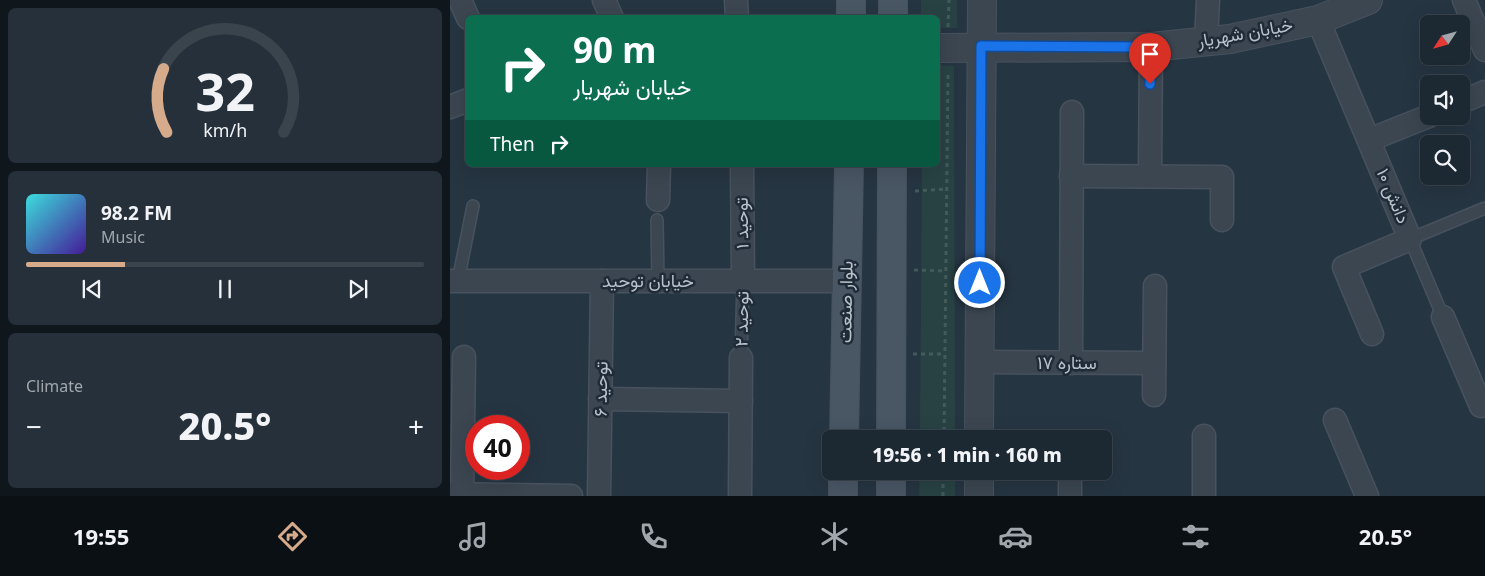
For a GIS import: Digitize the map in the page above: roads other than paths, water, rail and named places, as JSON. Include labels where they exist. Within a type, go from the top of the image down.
[{"type":"main road","points":[[851,0],[851,15]]},
{"type":"main road","points":[[893,0],[893,15]]},
{"type":"main road","name":"بلوار صنعت","points":[[844,430],[849,167]]},
{"type":"main road","points":[[891,430],[892,167]]},
{"type":"main road","points":[[843,480],[843,496]]},
{"type":"main road","points":[[890,496],[891,480]]},
{"type":"street","points":[[604,0],[611,15]]},
{"type":"street","points":[[736,0],[737,15]]},
{"type":"street","points":[[979,430],[982,0]]},
{"type":"street","points":[[1206,41],[1208,0]]},
{"type":"street","name":"خیابان شهریار","points":[[943,48],[981,46],[1151,47],[1230,39],[1318,20],[1368,0]]},
{"type":"street","points":[[1464,0],[1485,50]]},
{"type":"street","name":"دانش ۱۰","points":[[1318,20],[1410,239],[1344,267],[1372,334]]},
{"type":"street","points":[[1150,176],[1151,47]]},
{"type":"street","points":[[1470,98],[1485,92]]},
{"type":"street","points":[[450,107],[465,101]]},
{"type":"street","points":[[1071,363],[1072,112]]},
{"type":"street","points":[[1369,140],[1420,120]]},
{"type":"street","points":[[658,210],[659,167]]},
{"type":"street","name":"توحید ۱","points":[[742,167],[743,281]]},
{"type":"street","points":[[1071,176],[1222,177],[1222,220]]},
{"type":"street","name":"خیابان توحید","points":[[454,281],[847,281]]},
{"type":"street","name":"توحید ۶","points":[[599,496],[602,281]]},
{"type":"street","points":[[1154,286],[1154,395]]},
{"type":"street","points":[[1443,317],[1481,406],[1485,404]]},
{"type":"street","points":[[464,357],[458,494],[571,496]]},
{"type":"street","points":[[740,496],[741,358]]},
{"type":"street","name":"ستاره ۱۷","points":[[980,362],[1154,364]]},
{"type":"street","points":[[600,399],[741,401]]},
{"type":"street","points":[[1335,420],[1367,496]]},
{"type":"street","points":[[1204,436],[1204,496]]},
{"type":"street","points":[[979,480],[979,496]]},
{"type":"street","points":[[1070,480],[1070,496]]},
{"type":"lane","points":[[454,281],[473,206]]},
{"type":"lane","points":[[1443,317],[1410,239],[1485,208]]},
{"type":"lane","points":[[658,210],[658,281]]},
{"type":"lane","name":"توحید ۲","points":[[741,358],[743,281]]}]
